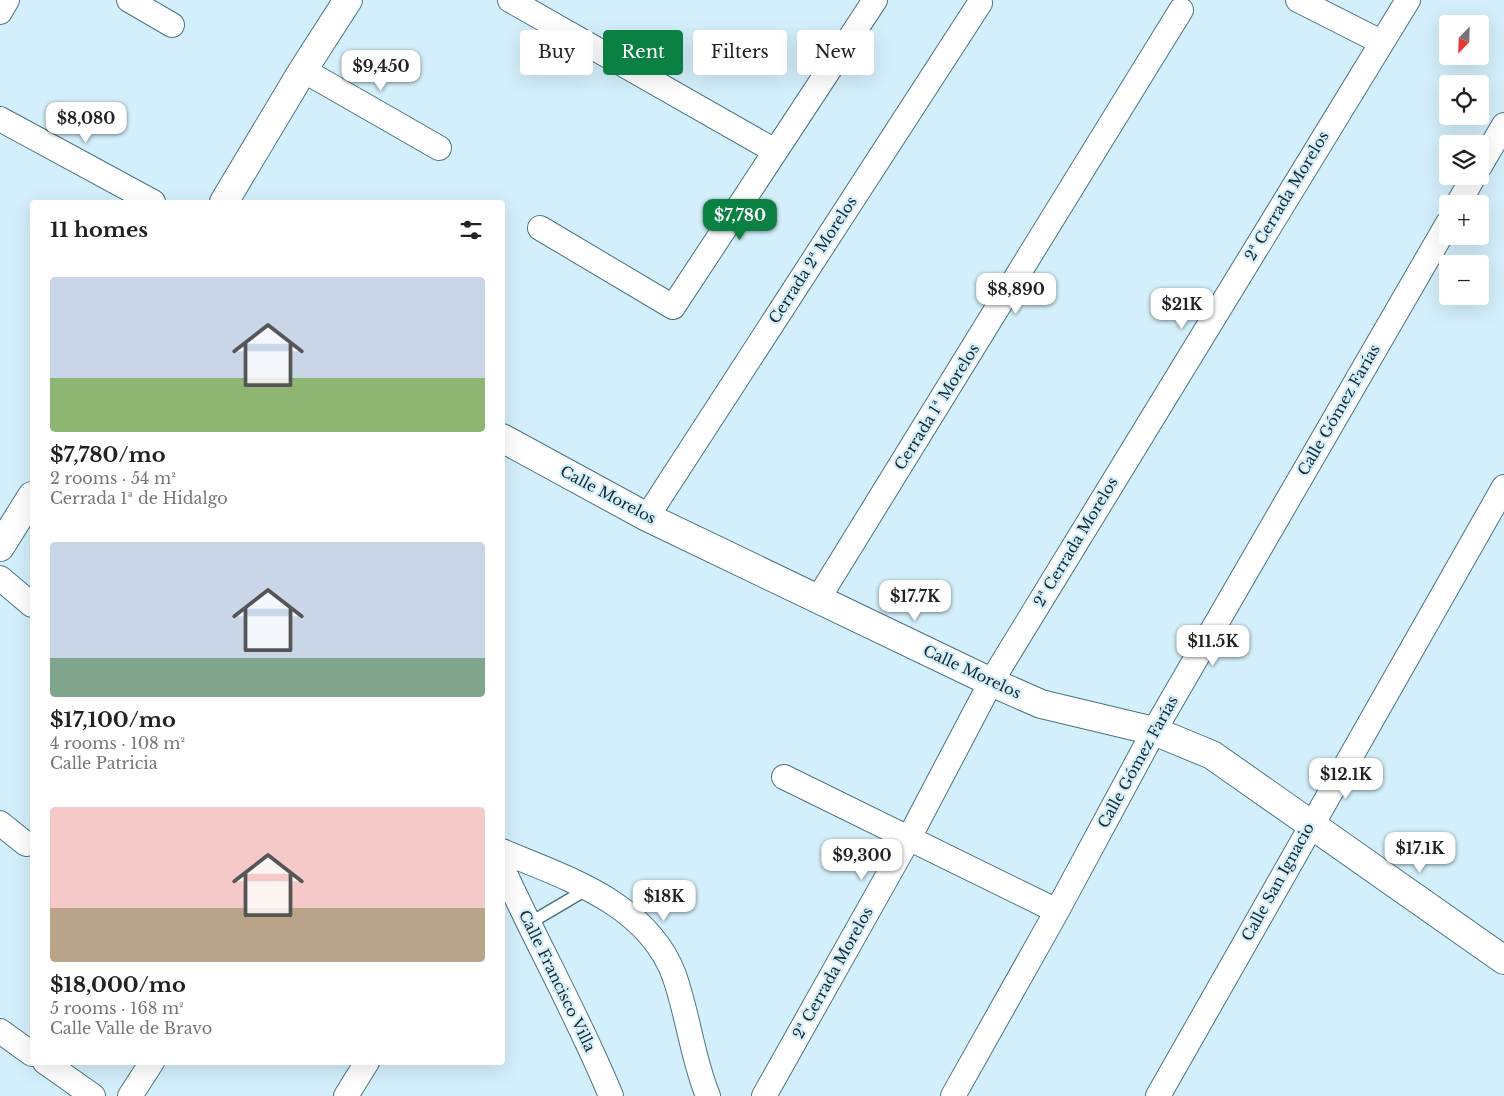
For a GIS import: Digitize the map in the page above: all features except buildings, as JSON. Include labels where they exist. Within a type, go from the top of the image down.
[{"type":"street","points":[[0,12],[7,0]]},
{"type":"street","points":[[129,0],[172,25]]},
{"type":"street","points":[[225,200],[303,70],[348,0]]},
{"type":"street","points":[[510,0],[775,151]]},
{"type":"street","points":[[540,228],[673,307],[875,0]]},
{"type":"street","points":[[1298,0],[1381,42]]},
{"type":"street","name":"2ª Cerrada Morelos","points":[[764,1096],[909,838],[991,682],[1408,0]]},
{"type":"street","name":"Cerrada 2ª Morelos","points":[[647,517],[980,3]]},
{"type":"street","name":"Cerrada 1ª Morelos","points":[[818,599],[1181,10]]},
{"type":"street","points":[[303,70],[439,148]]},
{"type":"street","points":[[0,119],[149,200]]},
{"type":"street","points":[[1489,151],[1504,125]]},
{"type":"street","name":"Calle Gómez Farías","points":[[953,1096],[1057,911],[1154,731],[1439,239]]},
{"type":"street","name":"Calle Morelos","points":[[505,440],[647,517],[991,682],[1041,704],[1154,731],[1212,755],[1504,960]]},
{"type":"street","name":"Calle San Ignacio","points":[[1158,1096],[1311,823],[1504,487]]},
{"type":"street","points":[[0,548],[30,499]]},
{"type":"street","points":[[0,578],[30,603]]},
{"type":"street","points":[[784,777],[1057,911]]},
{"type":"street","points":[[0,823],[26,844]]},
{"type":"street","points":[[505,852],[589,888],[635,920],[653,940],[673,974],[698,1073],[708,1096]]},
{"type":"street","name":"Calle Francisco Villa","points":[[505,874],[528,924],[592,1049],[611,1096]]},
{"type":"street","points":[[0,1031],[30,1053]]},
{"type":"street","points":[[49,1065],[93,1096]]},
{"type":"street","points":[[130,1096],[150,1065]]},
{"type":"street","points":[[346,1096],[358,1066]]},
{"type":"lane","points":[[528,924],[589,888]]}]
